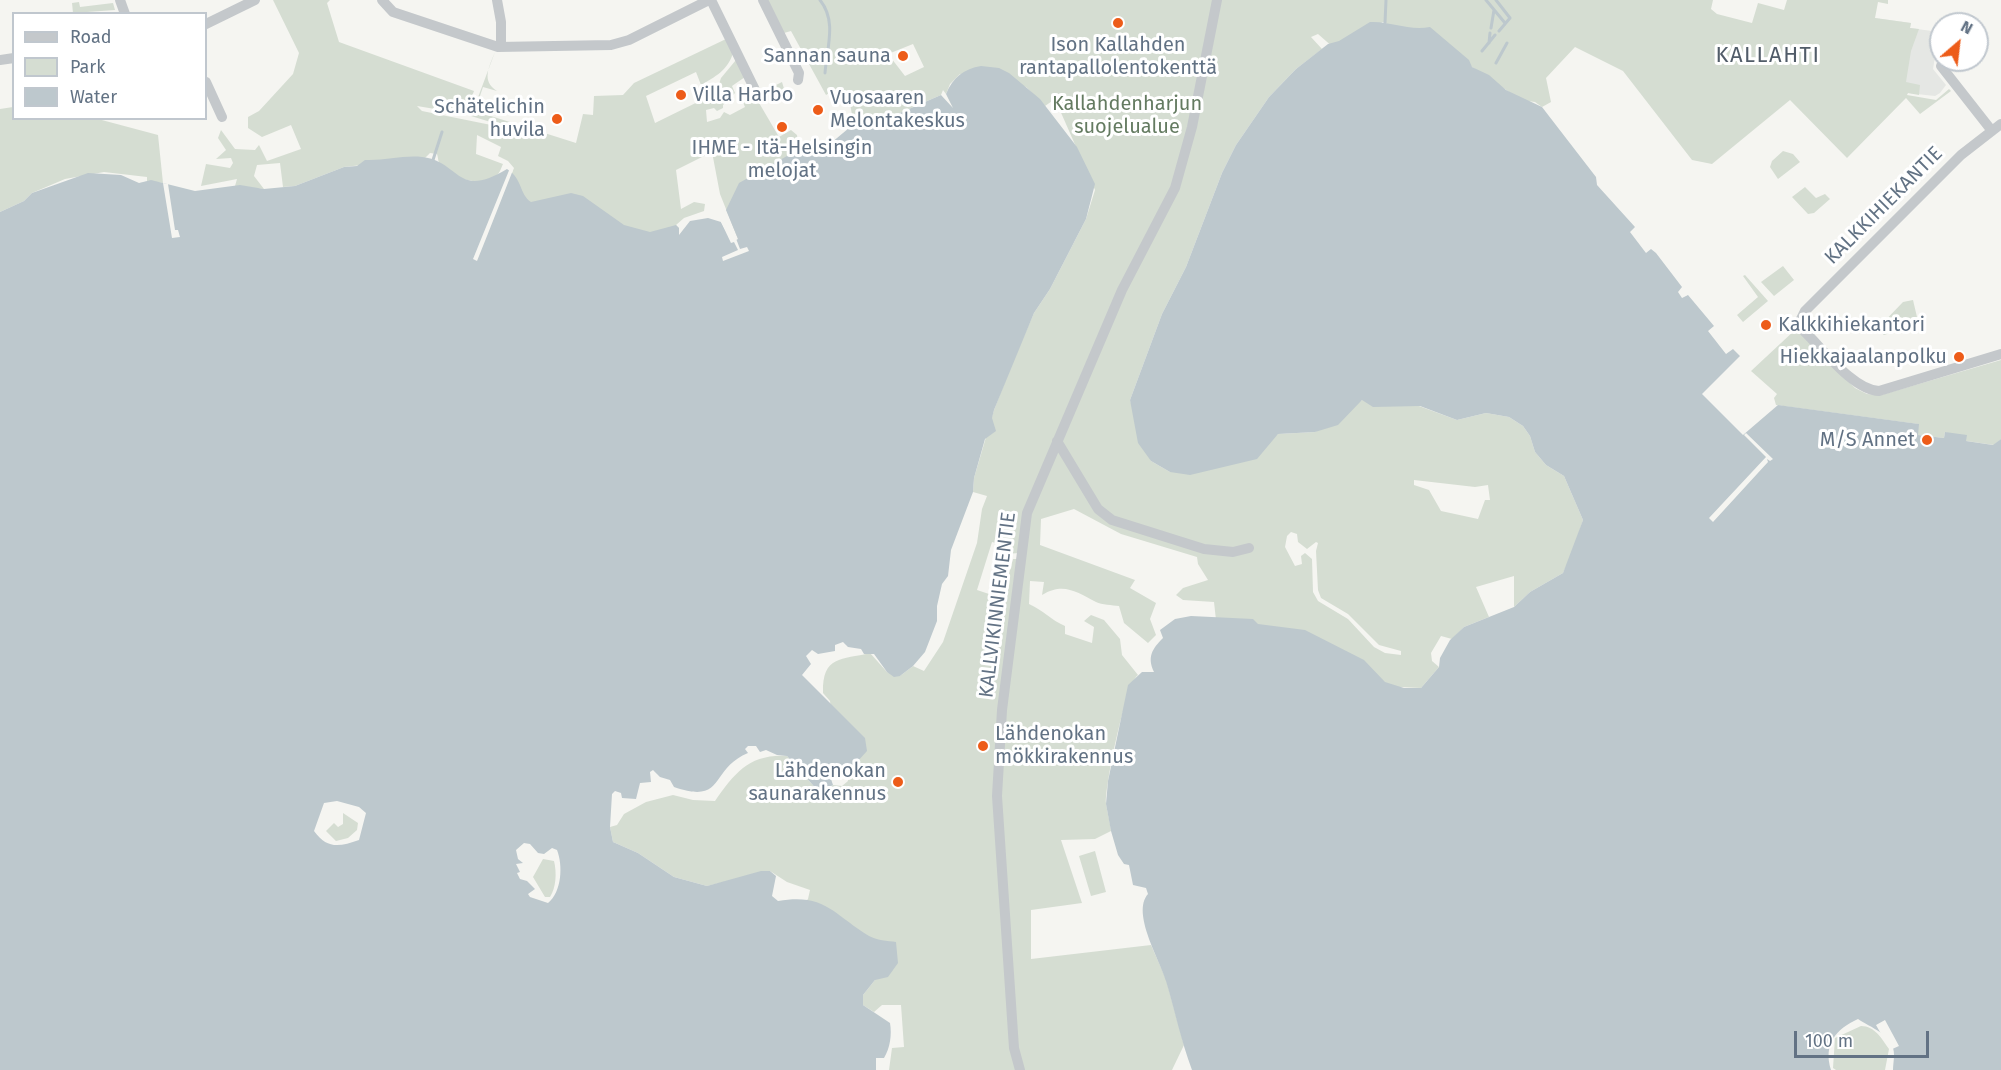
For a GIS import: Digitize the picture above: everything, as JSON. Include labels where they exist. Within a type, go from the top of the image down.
[{"type":"street","points":[[207,24],[255,0]]},
{"type":"street","points":[[382,0],[393,12],[501,47],[617,45],[710,0],[758,96]]},
{"type":"street","points":[[497,0],[501,22],[501,47]]},
{"type":"street","points":[[763,0],[799,73],[798,80]]},
{"type":"street","name":"KALLVIKINNIEMENTIE","points":[[1020,1070],[1014,1048],[1006,910],[997,814],[998,760],[1027,513],[1122,290],[1175,188],[1192,127],[1217,0]]},
{"type":"street","points":[[1946,72],[1996,127]]},
{"type":"street","points":[[207,84],[222,117]]},
{"type":"street","name":"KALKKIHIEKANTIE","points":[[1996,127],[1961,155],[1805,311],[1800,321],[1804,331],[1853,379],[1870,390],[1879,391],[2001,354]]},
{"type":"street","points":[[1057,441],[1098,509],[1112,520],[1204,549],[1233,552],[1249,548]]},
{"type":"shaded area","points":[[1875,18],[1911,23],[1910,28],[1929,31],[1929,72],[1935,72],[1946,85],[1935,96],[1907,93]]},
{"type":"green space","points":[[273,0],[330,0],[327,3],[339,42],[474,91],[465,114],[417,106],[422,111],[496,126],[520,136],[523,132],[471,116],[489,69],[489,83],[497,91],[483,87],[475,111],[576,143],[583,114],[593,115],[594,96],[623,95],[634,83],[726,39],[733,53],[728,64],[716,76],[701,85],[696,72],[646,96],[655,123],[716,93],[721,78],[736,60],[745,77],[732,86],[735,93],[723,105],[723,108],[717,111],[714,108],[706,110],[707,122],[720,118],[724,112],[730,115],[745,107],[740,95],[748,84],[779,137],[791,130],[797,135],[799,154],[738,239],[720,194],[712,152],[676,170],[681,209],[694,202],[705,204],[704,211],[684,218],[676,225],[679,228],[679,235],[637,274],[506,188],[514,168],[508,161],[498,156],[501,147],[477,135],[476,154],[503,164],[496,176],[490,180],[475,181],[458,177],[439,163],[437,154],[430,153],[425,158],[344,167],[295,186],[283,187],[280,163],[257,165],[254,176],[264,189],[235,186],[237,179],[201,186],[206,164],[230,168],[233,163],[231,158],[216,159],[226,150],[218,138],[221,130],[235,149],[255,150],[259,145],[267,161],[301,149],[291,125],[262,137],[248,128],[248,117],[259,111],[293,74],[299,53]]},
{"type":"green space","name":"Kallahdenharjun suojelualue","points":[[767,0],[1713,0],[1711,9],[1717,14],[1752,23],[1758,3],[1784,10],[1787,0],[1888,0],[1888,4],[1878,2],[1875,18],[1911,23],[1910,28],[1919,29],[1911,51],[1906,82],[1920,85],[1919,95],[1908,93],[1907,95],[1936,100],[1949,89],[1951,91],[1920,114],[1906,98],[1847,158],[1790,100],[1712,164],[1692,160],[1623,71],[1575,47],[1546,78],[1551,102],[1542,107],[1535,102],[1521,100],[1472,67],[1383,22],[1334,48],[1318,34],[1311,37],[1322,49],[1296,69],[1269,97],[1236,145],[1222,173],[1186,267],[1162,314],[1130,400],[1151,461],[1170,472],[1278,434],[1315,432],[1362,400],[1419,406],[1457,420],[1486,413],[1509,417],[1523,426],[1530,436],[1535,452],[1546,465],[1564,476],[1583,520],[1571,556],[1563,573],[1530,592],[1514,607],[1514,576],[1476,587],[1489,617],[1464,627],[1452,639],[1441,636],[1431,653],[1432,661],[1439,667],[1421,688],[1399,687],[1385,690],[1216,620],[1214,602],[1183,600],[1176,595],[1183,588],[1208,580],[1198,564],[1197,557],[1121,534],[1074,509],[1041,519],[1040,545],[1135,580],[1130,588],[1156,603],[1150,619],[1156,635],[1148,643],[1124,623],[1119,606],[1098,603],[1076,592],[1063,589],[1042,595],[1044,582],[1030,581],[1029,604],[1065,626],[1065,634],[1092,643],[1094,627],[1084,621],[1091,615],[1104,620],[1120,639],[1122,655],[1138,675],[1133,682],[1122,714],[1109,777],[1106,803],[1111,831],[1095,839],[1061,840],[1082,903],[1031,910],[1031,959],[1151,945],[1166,979],[1184,1045],[1172,1070],[889,1070],[892,1048],[904,1047],[901,1005],[882,1005],[874,1012],[863,1005],[863,995],[875,980],[802,906],[808,899],[810,890],[787,882],[770,871],[707,886],[674,877],[638,853],[613,842],[610,827],[617,825],[624,814],[646,802],[673,795],[693,800],[715,801],[744,767],[763,758],[787,756],[819,792],[833,785],[842,786],[848,781],[847,773],[838,764],[830,701],[823,693],[826,672],[836,661],[870,653],[887,672],[900,676],[913,666],[924,671],[943,642],[977,543],[982,509],[987,496],[973,492],[974,478],[994,410],[1034,313],[1050,289],[1086,219],[1095,190],[1055,99],[1045,106],[1026,87],[960,74],[950,84],[946,94],[943,90],[941,95],[863,129],[849,128],[852,115],[849,97],[846,99],[839,87],[826,95],[791,31],[784,33]],"holes":[[[913,44],[924,67],[905,76],[888,54]],[[1414,480],[1475,487],[1488,485],[1490,500],[1485,500],[1478,519],[1441,511],[1429,490],[1414,485]],[[1291,532],[1297,534],[1298,542],[1307,549],[1316,542],[1318,543],[1316,551],[1318,590],[1321,598],[1348,614],[1379,645],[1401,651],[1401,655],[1385,653],[1374,647],[1348,619],[1318,601],[1313,592],[1312,559],[1305,553],[1301,556],[1302,564],[1295,566],[1285,547],[1287,536]],[[992,542],[1007,546],[1006,554],[1019,553],[1019,559],[1013,559],[1008,577],[999,576],[996,589],[991,588],[989,594],[977,590]]]},
{"type":"green space","points":[[79,2],[80,7],[113,3],[115,10],[73,12],[72,3]]},
{"type":"green space","points":[[782,82],[785,92],[783,97],[766,101],[762,92]]},
{"type":"green space","points":[[12,107],[12,120],[102,120],[158,135],[163,183],[147,181],[147,177],[104,172],[65,179],[32,193],[24,201],[0,212],[0,109]]},
{"type":"green space","points":[[1783,151],[1793,154],[1800,162],[1778,179],[1770,167],[1772,161]]},
{"type":"green space","points":[[1805,187],[1816,198],[1825,194],[1830,199],[1814,213],[1808,214],[1792,197]]},
{"type":"green space","points":[[1783,266],[1794,280],[1774,296],[1761,282]]},
{"type":"green space","points":[[1745,275],[1768,301],[1743,322],[1737,315],[1758,297],[1743,276]]},
{"type":"green space","points":[[1913,300],[1917,317],[1910,319],[1912,326],[1884,335],[1877,329],[1903,302]]},
{"type":"green space","points":[[1796,329],[1855,388],[1867,394],[1881,395],[2001,360],[2001,439],[1994,445],[1966,441],[1945,432],[1944,438],[1917,435],[1918,424],[1776,405],[1774,398],[1777,394],[1751,371]]},
{"type":"green space","points":[[343,813],[358,823],[357,830],[348,838],[336,841],[326,831],[334,823],[338,827],[343,824]]},
{"type":"green space","points":[[1095,851],[1106,892],[1091,896],[1079,856]]},
{"type":"green space","points":[[543,859],[554,861],[555,866],[555,885],[550,897],[545,897],[533,877]]},
{"type":"green space","points":[[1861,1026],[1874,1031],[1889,1049],[1885,1070],[1836,1070],[1833,1068],[1835,1038]]},
{"type":"water","points":[[1370,22],[1414,28],[1430,27],[1469,60],[1472,67],[1489,75],[1506,90],[1542,107],[1596,177],[1597,185],[1635,227],[1630,232],[1646,253],[1651,249],[1656,253],[1682,287],[1678,292],[1682,298],[1688,295],[1714,326],[1708,331],[1726,354],[1733,349],[1740,356],[1702,394],[1743,435],[1778,405],[1919,424],[1918,435],[1944,438],[1945,432],[1967,435],[1966,441],[1993,445],[2001,439],[2001,1070],[1893,1070],[1894,1055],[1890,1042],[1880,1032],[1858,1019],[1843,1028],[1833,1038],[1829,1052],[1831,1070],[1192,1070],[1166,981],[1148,937],[1143,913],[1144,902],[1148,894],[1146,888],[1133,885],[1129,865],[1124,864],[1118,855],[1106,804],[1108,781],[1128,685],[1142,672],[1154,672],[1151,658],[1153,650],[1163,638],[1160,630],[1175,619],[1191,616],[1253,619],[1258,624],[1305,630],[1364,660],[1385,682],[1404,688],[1421,688],[1439,667],[1440,658],[1450,640],[1464,627],[1514,607],[1530,592],[1563,573],[1583,520],[1564,476],[1546,465],[1535,452],[1530,436],[1523,426],[1509,417],[1486,413],[1457,420],[1420,406],[1373,407],[1362,400],[1338,425],[1315,432],[1278,434],[1257,459],[1190,475],[1170,472],[1151,461],[1138,443],[1130,400],[1162,314],[1186,267],[1222,173],[1236,145],[1269,97],[1296,69],[1328,44],[1339,41]]},
{"type":"water","points":[[975,67],[999,68],[1009,73],[1040,99],[1077,147],[1095,184],[1086,219],[1050,289],[1034,313],[994,410],[992,418],[996,431],[985,439],[974,478],[973,492],[951,550],[948,576],[942,584],[937,606],[937,621],[925,652],[913,666],[900,676],[894,677],[887,672],[874,654],[864,654],[861,649],[848,647],[843,642],[835,645],[835,651],[818,654],[812,650],[806,656],[811,664],[802,675],[865,738],[867,751],[847,773],[838,764],[828,770],[833,785],[819,792],[787,756],[766,750],[760,752],[756,746],[748,746],[745,749],[748,753],[736,760],[716,783],[702,792],[674,787],[670,780],[660,777],[653,770],[650,772],[651,782],[640,783],[636,799],[622,798],[621,793],[615,791],[612,794],[610,827],[613,842],[638,853],[674,877],[707,886],[761,871],[770,871],[776,876],[772,896],[778,901],[794,899],[818,903],[828,907],[869,936],[896,942],[898,963],[888,977],[875,980],[863,995],[863,1005],[890,1023],[889,1046],[884,1058],[876,1058],[876,1070],[0,1070],[0,212],[24,201],[32,193],[88,173],[121,175],[139,183],[151,180],[195,191],[240,185],[264,189],[295,186],[344,167],[357,166],[365,160],[422,157],[444,165],[468,180],[478,181],[490,178],[507,169],[516,177],[524,195],[531,202],[571,193],[583,196],[624,225],[650,232],[676,225],[679,228],[679,235],[690,221],[708,218],[721,222],[732,242],[738,239],[726,210],[739,183],[787,156],[831,143],[849,128],[863,129],[941,95],[953,108],[946,94],[949,88],[960,75]],"holes":[[[337,801],[359,807],[366,813],[359,840],[334,845],[324,841],[314,831],[324,803]],[[524,843],[530,844],[538,853],[544,854],[552,848],[557,850],[560,863],[559,885],[548,903],[530,897],[528,894],[535,889],[527,881],[520,879],[517,873],[520,872],[516,864],[523,863],[518,859],[516,850]]]},
{"type":"pier","points":[[510,168],[513,170],[477,261],[473,259]]},
{"type":"pier","points":[[163,183],[168,184],[175,230],[178,230],[180,237],[172,238]]},
{"type":"pier","points":[[724,207],[740,249],[747,247],[749,251],[723,261],[722,257],[738,250],[734,242],[731,243],[721,222],[721,218],[734,238],[723,211]]},
{"type":"pier","points":[[1746,433],[1773,459],[1770,461],[1767,459],[1768,462],[1713,522],[1709,518],[1766,457],[1744,435]]},
{"type":"pier","points":[[1885,1020],[1899,1046],[1890,1050],[1876,1025]]},
{"type":"waterway","points":[[820,0],[830,25],[825,73]]},
{"type":"waterway","points":[[1385,23],[1386,0]]},
{"type":"waterway","points":[[1486,0],[1505,23]]},
{"type":"waterway","points":[[1496,0],[1510,18],[1499,31]]},
{"type":"waterway","points":[[1491,28],[1494,10]]},
{"type":"waterway","points":[[1489,43],[1490,33]]},
{"type":"waterway","points":[[1482,51],[1495,35]]},
{"type":"waterway","points":[[1496,63],[1507,43]]},
{"type":"waterway","points":[[433,160],[442,132]]},
{"type":"place","name":"Ison Kallahden rantapallolentokenttä","points":[[1118,23]]},
{"type":"place","name":"Sannan sauna","points":[[903,56]]},
{"type":"place","name":"Villa Harbo","points":[[681,95]]},
{"type":"place","name":"Vuosaaren Melontakeskus","points":[[818,110]]},
{"type":"place","name":"Schätelichin huvila","points":[[557,119]]},
{"type":"place","name":"IHME - Itä-Helsingin melojat","points":[[782,127]]},
{"type":"place","name":"Kalkkihiekantori","points":[[1766,325]]},
{"type":"place","name":"Hiekkajaalanpolku","points":[[1959,357]]},
{"type":"place","name":"M/S Annet","points":[[1927,440]]},
{"type":"place","name":"Lähdenokan mökkirakennus","points":[[983,746]]},
{"type":"place","name":"Lähdenokan saunarakennus","points":[[898,782]]},
{"type":"district","name":"KALLAHTI","points":[[1768,56]]}]
